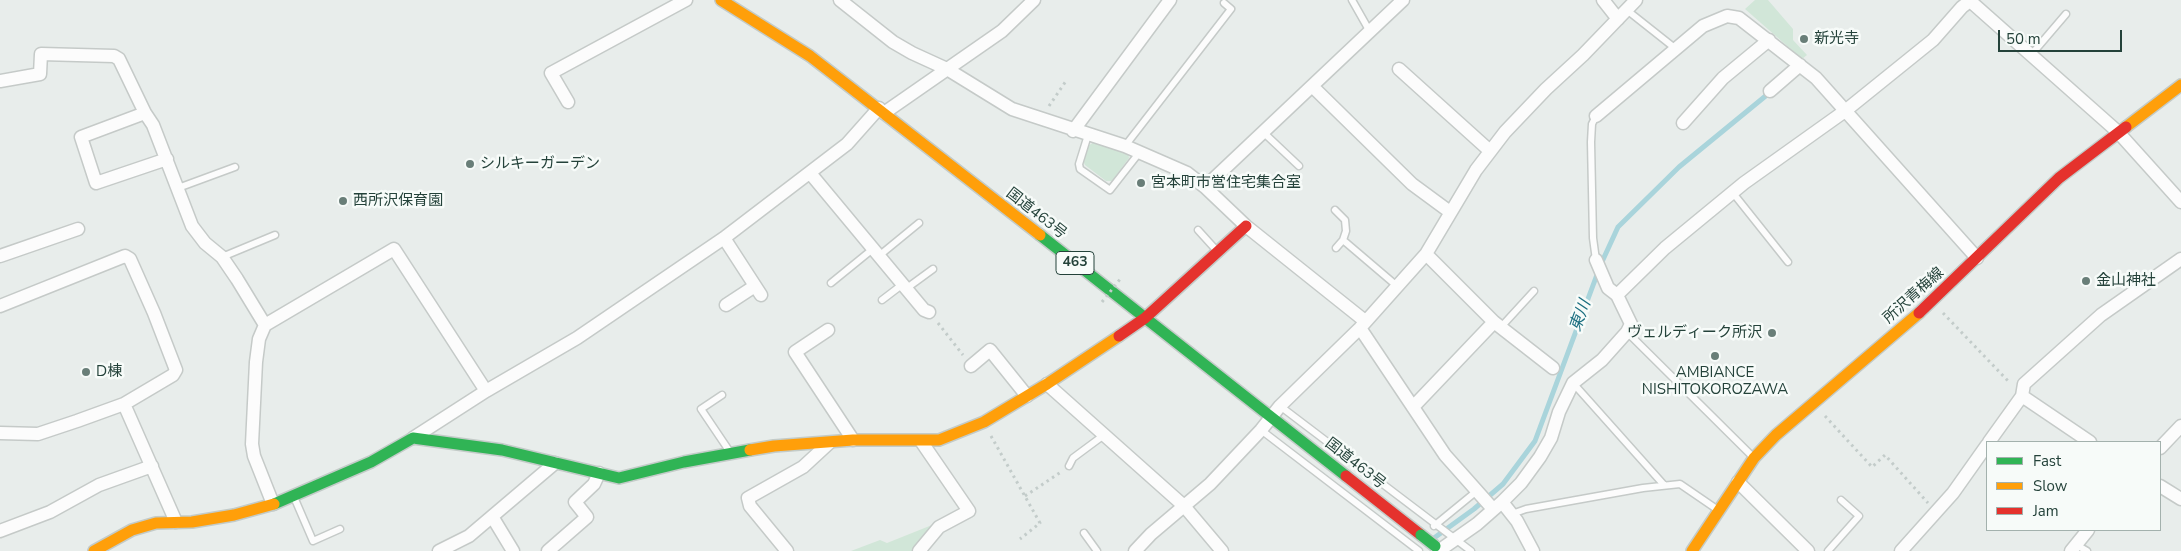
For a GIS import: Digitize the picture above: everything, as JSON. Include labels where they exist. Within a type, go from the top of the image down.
[{"type":"main road","name":"国道463号","points":[[724,1],[810,56],[882,111],[1439,549]]},
{"type":"main road","name":"所沢青梅線","points":[[1692,551],[1754,458],[1776,434],[1932,302],[2059,178],[2181,85]]},
{"type":"main road","points":[[94,551],[132,530],[156,523],[192,522],[234,515],[273,504],[371,462],[412,438],[502,450],[619,478],[730,452],[774,446],[853,440],[939,440],[984,422],[1047,384],[1145,318],[1246,226]]},
{"type":"street","points":[[568,102],[551,73],[686,0]]},
{"type":"street","points":[[840,0],[893,42],[947,69],[1012,109],[1125,146],[1187,173],[1206,187],[1246,226],[1362,324],[1445,455],[1478,491],[1497,506],[1512,514],[1533,551]]},
{"type":"street","points":[[412,438],[486,391],[577,338],[724,238],[847,144],[882,111],[1002,31],[1034,0]]},
{"type":"street","points":[[1073,130],[1170,0]]},
{"type":"street","points":[[1206,187],[1403,0]]},
{"type":"street","points":[[1603,0],[1623,15]]},
{"type":"street","points":[[1135,551],[1210,484],[1261,430],[1280,406],[1397,286],[1426,254],[1450,212],[1505,132],[1636,0]]},
{"type":"street","points":[[1613,291],[1733,193],[1845,111],[1933,40],[1969,1],[2118,132],[2181,202]]},
{"type":"street","points":[[1596,116],[1702,26],[1727,16],[1739,18],[1816,78],[1977,258]]},
{"type":"street","points":[[1683,123],[1723,78],[1769,40]]},
{"type":"street","points":[[0,81],[40,74],[41,54],[114,56],[119,59],[145,113],[153,125],[192,226],[205,243],[222,258],[250,298],[265,325]]},
{"type":"street","points":[[1770,91],[1801,65]]},
{"type":"street","points":[[1399,69],[1490,152]]},
{"type":"street","points":[[1313,87],[1398,171],[1450,212]]},
{"type":"street","points":[[145,113],[81,137],[96,183],[167,159]]},
{"type":"street","points":[[810,173],[924,310],[929,312]]},
{"type":"street","points":[[0,256],[78,229]]},
{"type":"street","points":[[724,238],[758,291],[726,305]]},
{"type":"street","points":[[273,504],[254,456],[252,444],[256,362],[259,339],[265,325],[394,249],[486,391]]},
{"type":"street","points":[[1426,254],[1498,324],[1552,368]]},
{"type":"street","points":[[0,306],[125,256],[130,259],[176,370],[173,374],[124,404],[38,434],[1,429]]},
{"type":"street","points":[[1439,549],[1456,539],[1497,506],[1521,483],[1540,458],[1551,438],[1559,412],[1573,384],[1602,360],[1627,332],[1631,324],[1596,260]]},
{"type":"street","points":[[1990,441],[2022,396],[2024,384],[2101,315],[2181,260]]},
{"type":"street","points":[[1413,407],[1498,324]]},
{"type":"street","points":[[828,330],[795,352],[853,440]]},
{"type":"street","points":[[971,366],[990,350],[1027,396]]},
{"type":"street","points":[[1047,384],[1184,506],[1222,551]]},
{"type":"street","points":[[2022,396],[2089,441]]},
{"type":"street","points":[[124,404],[176,522]]},
{"type":"street","points":[[2161,447],[2181,426]]},
{"type":"street","points":[[919,551],[939,527],[968,511],[921,441]]},
{"type":"street","points":[[787,551],[750,506],[748,498],[803,467],[829,443]]},
{"type":"street","points":[[1901,551],[1953,493],[1986,447]]},
{"type":"street","points":[[439,551],[469,536],[493,518],[555,463]]},
{"type":"street","points":[[0,531],[50,512],[99,485],[152,466]]},
{"type":"street","points":[[548,551],[587,517],[574,502],[594,484],[599,473]]},
{"type":"street","points":[[1738,482],[1808,551]]},
{"type":"street","points":[[2161,487],[2181,500]]},
{"type":"street","points":[[493,518],[513,551]]},
{"type":"street","points":[[2078,549],[2087,531]]},
{"type":"lane","points":[[1352,0],[1370,30]]},
{"type":"lane","points":[[1125,146],[1231,9],[1224,2]]},
{"type":"lane","points":[[2031,55],[2066,14]]},
{"type":"lane","points":[[1623,15],[1676,49]]},
{"type":"lane","points":[[1596,116],[1592,124],[1591,142],[1593,238],[1596,260]]},
{"type":"lane","points":[[1264,132],[1299,166]]},
{"type":"lane","points":[[1088,135],[1079,164],[1080,169],[1110,190],[1139,153]]},
{"type":"lane","points":[[178,188],[235,167]]},
{"type":"lane","points":[[1733,193],[1788,262]]},
{"type":"lane","points":[[1335,210],[1345,220],[1346,231],[1343,240],[1336,248]]},
{"type":"lane","points":[[831,284],[919,223]]},
{"type":"lane","points":[[1198,230],[1217,252]]},
{"type":"lane","points":[[222,258],[275,235]]},
{"type":"lane","points":[[1343,240],[1397,286]]},
{"type":"lane","points":[[882,300],[933,269]]},
{"type":"lane","points":[[1498,324],[1534,291]]},
{"type":"lane","points":[[1627,332],[1754,458]]},
{"type":"lane","points":[[1573,384],[1664,485]]},
{"type":"lane","points":[[722,395],[700,409],[730,452]]},
{"type":"lane","points":[[1280,406],[1471,551]]},
{"type":"lane","points":[[1261,430],[1419,551]]},
{"type":"lane","points":[[1070,466],[1073,458],[1104,435]]},
{"type":"lane","points":[[1512,514],[1526,509],[1664,485],[1680,484],[1719,511]]},
{"type":"lane","points":[[1405,551],[1478,491]]},
{"type":"lane","points":[[294,496],[313,541],[340,529]]},
{"type":"lane","points":[[1828,551],[1859,516],[1841,500]]},
{"type":"lane","points":[[1084,533],[1097,551]]},
{"type":"path","points":[[1040,119],[1066,81]]},
{"type":"path","points":[[1102,302],[1121,278]]},
{"type":"path","points":[[1932,302],[2022,396]]},
{"type":"path","points":[[929,312],[971,366]]},
{"type":"path","points":[[1822,414],[1872,467],[1885,455],[1936,512]]},
{"type":"path","points":[[984,422],[1040,523],[1020,539]]},
{"type":"path","points":[[1025,496],[1070,466]]},
{"type":"green space","points":[[1755,0],[1768,0],[1793,29],[1793,40],[1807,55],[1802,59],[1745,9]]},
{"type":"green space","points":[[1094,142],[1128,153],[1129,158],[1112,181],[1106,181],[1085,165],[1083,161],[1088,146]]},
{"type":"green space","points":[[932,525],[912,551],[851,551],[880,540],[887,543]]},
{"type":"waterway","name":"東川","points":[[1601,264],[1618,227],[1679,167],[1768,94]]},
{"type":"waterway","name":"東川","points":[[1434,538],[1474,509],[1503,484],[1535,441],[1598,272]]},
{"type":"traffic: fast","points":[[1040,235],[1346,476]]},
{"type":"traffic: fast","points":[[274,504],[371,462],[413,438],[502,450],[619,478],[684,462],[750,450]]},
{"type":"traffic: fast","points":[[1421,535],[1435,546]]},
{"type":"traffic: slow","points":[[721,0],[810,56],[1040,235]]},
{"type":"traffic: slow","points":[[2126,127],[2181,85]]},
{"type":"traffic: slow","points":[[1692,551],[1754,458],[1776,435],[1919,313]]},
{"type":"traffic: slow","points":[[750,450],[774,446],[853,440],[939,440],[984,422],[1047,384],[1119,336]]},
{"type":"traffic: slow","points":[[94,551],[132,530],[156,523],[192,522],[234,515],[274,504]]},
{"type":"traffic: jam","points":[[1919,313],[2059,178],[2126,127]]},
{"type":"traffic: jam","points":[[1119,336],[1145,318],[1246,226]]},
{"type":"traffic: jam","points":[[1346,476],[1421,535]]},
{"type":"place","name":"新光寺","points":[[1804,39]]},
{"type":"place","name":"シルキーガーデン","points":[[470,164]]},
{"type":"place","name":"宮本町市営住宅集合室","points":[[1141,183]]},
{"type":"place","name":"西所沢保育園","points":[[343,201]]},
{"type":"place","name":"金山神社","points":[[2086,281]]},
{"type":"place","name":"ヴェルディーク所沢","points":[[1772,333]]},
{"type":"place","name":"AMBIANCE NISHITOKOROZAWA","points":[[1715,356]]},
{"type":"place","name":"D棟","points":[[86,372]]}]
